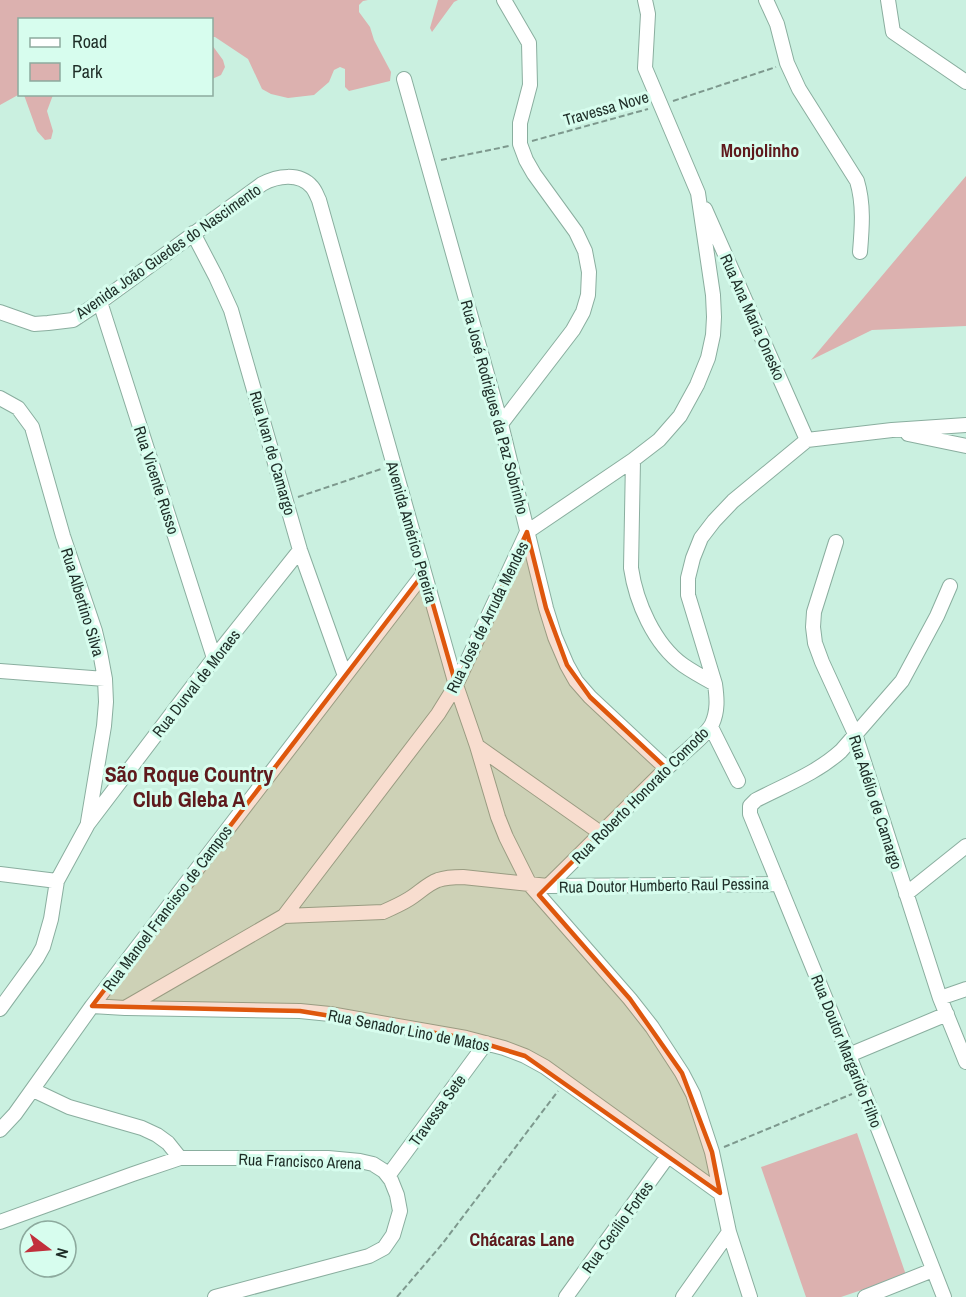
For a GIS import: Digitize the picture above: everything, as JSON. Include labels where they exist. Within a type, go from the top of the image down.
[{"type":"street","points":[[501,424],[573,330],[583,312],[588,295],[589,272],[585,251],[576,232],[526,160],[520,144],[520,123],[530,86],[529,43],[504,0]]},
{"type":"street","name":"Rua José de Arruda Mendes","points":[[125,1008],[284,916],[438,714],[456,685],[527,532],[659,440],[680,416],[697,385],[708,358],[713,335],[713,295],[698,193],[645,68],[648,14],[645,0]]},
{"type":"street","points":[[766,0],[777,24],[787,63],[799,89],[857,182],[861,195],[860,252]]},
{"type":"street","points":[[888,0],[893,32],[966,82]]},
{"type":"street","name":"Rua José Rodrigues da Paz Sobrinho","points":[[404,79],[501,424],[555,637],[576,681],[666,768]]},
{"type":"street","name":"Avenida João Guedes do Nascimento","points":[[0,312],[34,324],[73,320],[262,184],[272,179],[286,177],[301,179]]},
{"type":"street","name":"Avenida Américo Pereira","points":[[301,179],[312,187],[319,200],[456,685],[502,827],[530,885],[630,999],[652,1027],[682,1073],[693,1094],[712,1152],[729,1232],[750,1297]]},
{"type":"street","name":"Rua Ana Maria Onesko","points":[[698,193],[807,440]]},
{"type":"street","name":"Rua Ivan de Camargo","points":[[194,233],[231,310],[300,550],[345,676]]},
{"type":"street","name":"Rua Vicente Russo","points":[[100,302],[214,658]]},
{"type":"street","name":"Rua Albertino Silva","points":[[0,398],[18,408],[32,427],[63,536],[95,631],[105,679],[104,726],[88,824]]},
{"type":"street","points":[[807,440],[966,424]]},
{"type":"street","points":[[892,430],[966,446]]},
{"type":"street","name":"Rua Roberto Honorato Comodo","points":[[548,886],[666,768],[711,727],[717,706],[715,684],[688,595],[688,578],[693,558],[701,538],[714,521],[807,440]]},
{"type":"street","points":[[633,460],[631,568],[639,600],[648,622],[666,650],[682,665],[715,684]]},
{"type":"street","name":"Rua Adélio de Camargo","points":[[836,542],[814,612],[815,644],[855,734],[940,998],[966,1062]]},
{"type":"street","name":"Rua Durval de Moraes","points":[[0,1009],[43,947],[51,919],[57,881],[88,824],[214,658],[300,550]]},
{"type":"street","name":"Rua Manoel Francisco de Campos","points":[[0,1130],[15,1114],[93,1006],[424,573]]},
{"type":"street","points":[[855,734],[902,681],[937,616],[950,586]]},
{"type":"street","points":[[0,671],[105,679]]},
{"type":"street","points":[[711,727],[738,781]]},
{"type":"street","name":"Rua Doutor Margarido Filho","points":[[855,734],[842,751],[830,761],[756,800],[750,806],[750,813],[849,1055],[944,1297]]},
{"type":"street","points":[[477,746],[602,834]]},
{"type":"street","points":[[906,894],[966,846]]},
{"type":"street","points":[[0,874],[57,881]]},
{"type":"street","points":[[284,916],[383,912],[401,904],[437,881],[448,878],[463,877],[548,886]]},
{"type":"street","name":"Rua Doutor Humberto Raul Pessina","points":[[548,886],[779,884]]},
{"type":"street","points":[[940,998],[966,989]]},
{"type":"street","points":[[93,1006],[125,1008]]},
{"type":"street","name":"Rua Senador Lino de Matos","points":[[125,1008],[300,1011],[330,1014],[486,1043],[525,1056],[545,1067],[720,1193]]},
{"type":"street","points":[[849,1055],[947,1014]]},
{"type":"street","name":"Travessa Sete","points":[[388,1176],[486,1043]]},
{"type":"street","points":[[33,1090],[69,1107],[142,1128],[168,1143],[180,1158]]},
{"type":"street","name":"Rua Cecílio Fortes","points":[[566,1297],[668,1156]]},
{"type":"street","name":"Rua Francisco Arena","points":[[0,1222],[180,1158],[328,1158],[373,1164],[388,1176]]},
{"type":"street","points":[[215,1297],[369,1256],[384,1248],[393,1235],[400,1211],[397,1195],[388,1176]]},
{"type":"street","points":[[683,1297],[729,1232]]},
{"type":"street","points":[[865,1297],[933,1270]]},
{"type":"path","name":"Travessa Nove","points":[[428,162],[520,144],[661,105],[787,63]]},
{"type":"path","points":[[287,501],[393,465]]},
{"type":"path","points":[[398,1297],[443,1243],[565,1082]]},
{"type":"path","points":[[712,1152],[863,1090]]},
{"type":"highlighted area","points":[[527,532],[546,608],[567,665],[590,697],[666,768],[539,895],[630,999],[682,1073],[712,1152],[720,1193],[525,1056],[466,1038],[300,1011],[92,1006],[424,573],[456,685]]},
{"type":"green space","points":[[0,0],[368,0],[359,5],[359,12],[370,27],[374,40],[391,72],[390,81],[349,91],[345,87],[345,69],[340,67],[334,70],[329,82],[314,95],[288,98],[262,89],[248,59],[213,37],[213,18],[18,18],[18,95],[0,105]]},
{"type":"green space","points":[[438,0],[458,0],[454,2],[432,32],[430,28]]},
{"type":"green space","points":[[213,46],[225,67],[221,75],[213,79]]},
{"type":"green space","points":[[24,96],[53,96],[47,111],[53,131],[51,139],[45,140],[37,131]]},
{"type":"green space","points":[[966,176],[966,326],[872,330],[811,360]]},
{"type":"green space","points":[[857,1133],[906,1275],[841,1297],[806,1297],[761,1167]]},
{"type":"district","name":"Monjolinho","points":[[760,150]]},
{"type":"district","name":"São Roque Country Club Gleba A","points":[[189,786]]},
{"type":"district","name":"Chácaras Lane","points":[[522,1239]]}]
